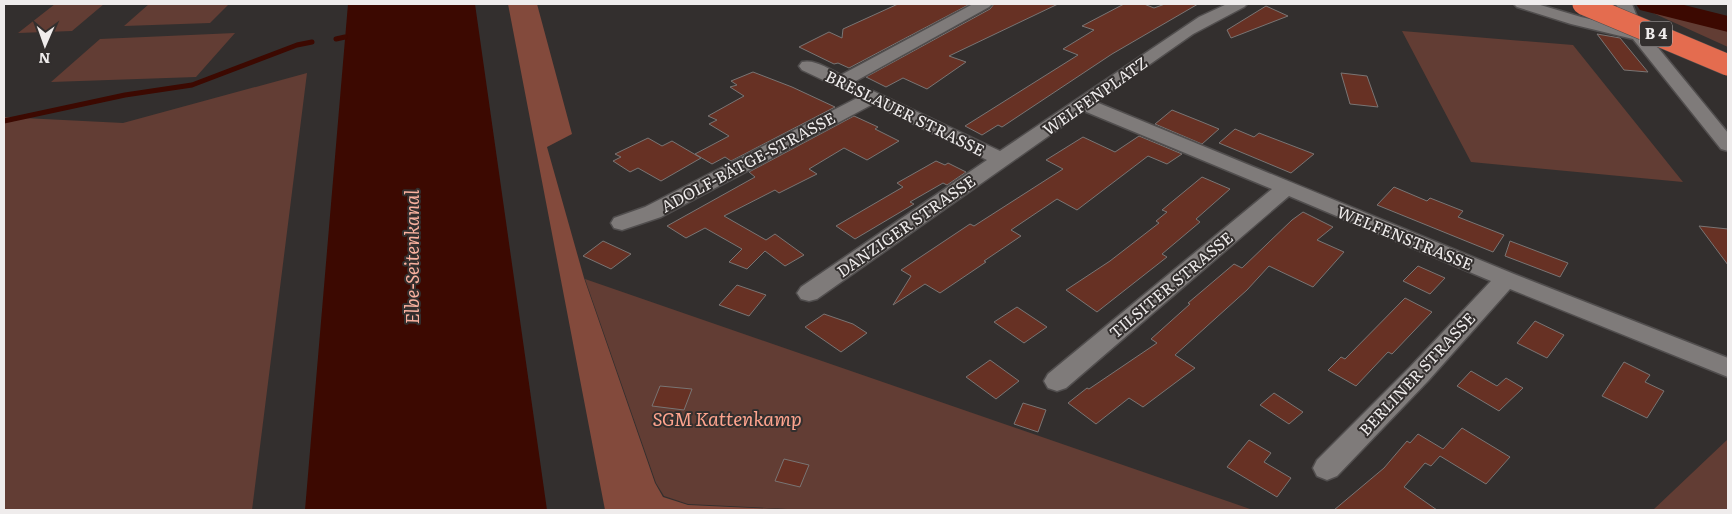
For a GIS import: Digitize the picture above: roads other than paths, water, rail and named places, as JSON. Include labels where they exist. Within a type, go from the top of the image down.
[{"type":"highway","name":"B 4","points":[[1583,4],[1728,65]]},
{"type":"street","points":[[841,82],[984,4]]},
{"type":"street","name":"WELFENPLATZ","points":[[1002,160],[1187,31],[1238,4]]},
{"type":"street","points":[[1522,4],[1577,21],[1638,35]]},
{"type":"street","points":[[1624,4],[1631,24],[1638,35],[1728,145]]},
{"type":"street","name":"BRESLAUER STRASSE","points":[[808,66],[1002,160]]},
{"type":"street","name":"ADOLF-BÄTGE-STRASSE","points":[[622,222],[638,219],[653,212],[873,97]]},
{"type":"street","name":"WELFENSTRASSE","points":[[1084,104],[1506,279],[1728,368]]},
{"type":"street","name":"DANZIGER STRASSE","points":[[809,293],[1002,160]]},
{"type":"street","name":"TILSITER STRASSE","points":[[1057,381],[1286,188]]},
{"type":"street","name":"BERLINER STRASSE","points":[[1327,468],[1419,374],[1506,279]]},
{"type":"water","name":"Elbe-Seitenkanal","points":[[348,4],[475,4],[547,510],[305,510]]},
{"type":"waterway","points":[[1649,4],[1728,24]]},
{"type":"waterway","points":[[336,39],[345,37]]},
{"type":"waterway","points":[[4,121],[125,95],[192,85],[297,45],[312,42]]},
{"type":"park label","name":"SGM Kattenkamp","points":[[727,419]]}]
